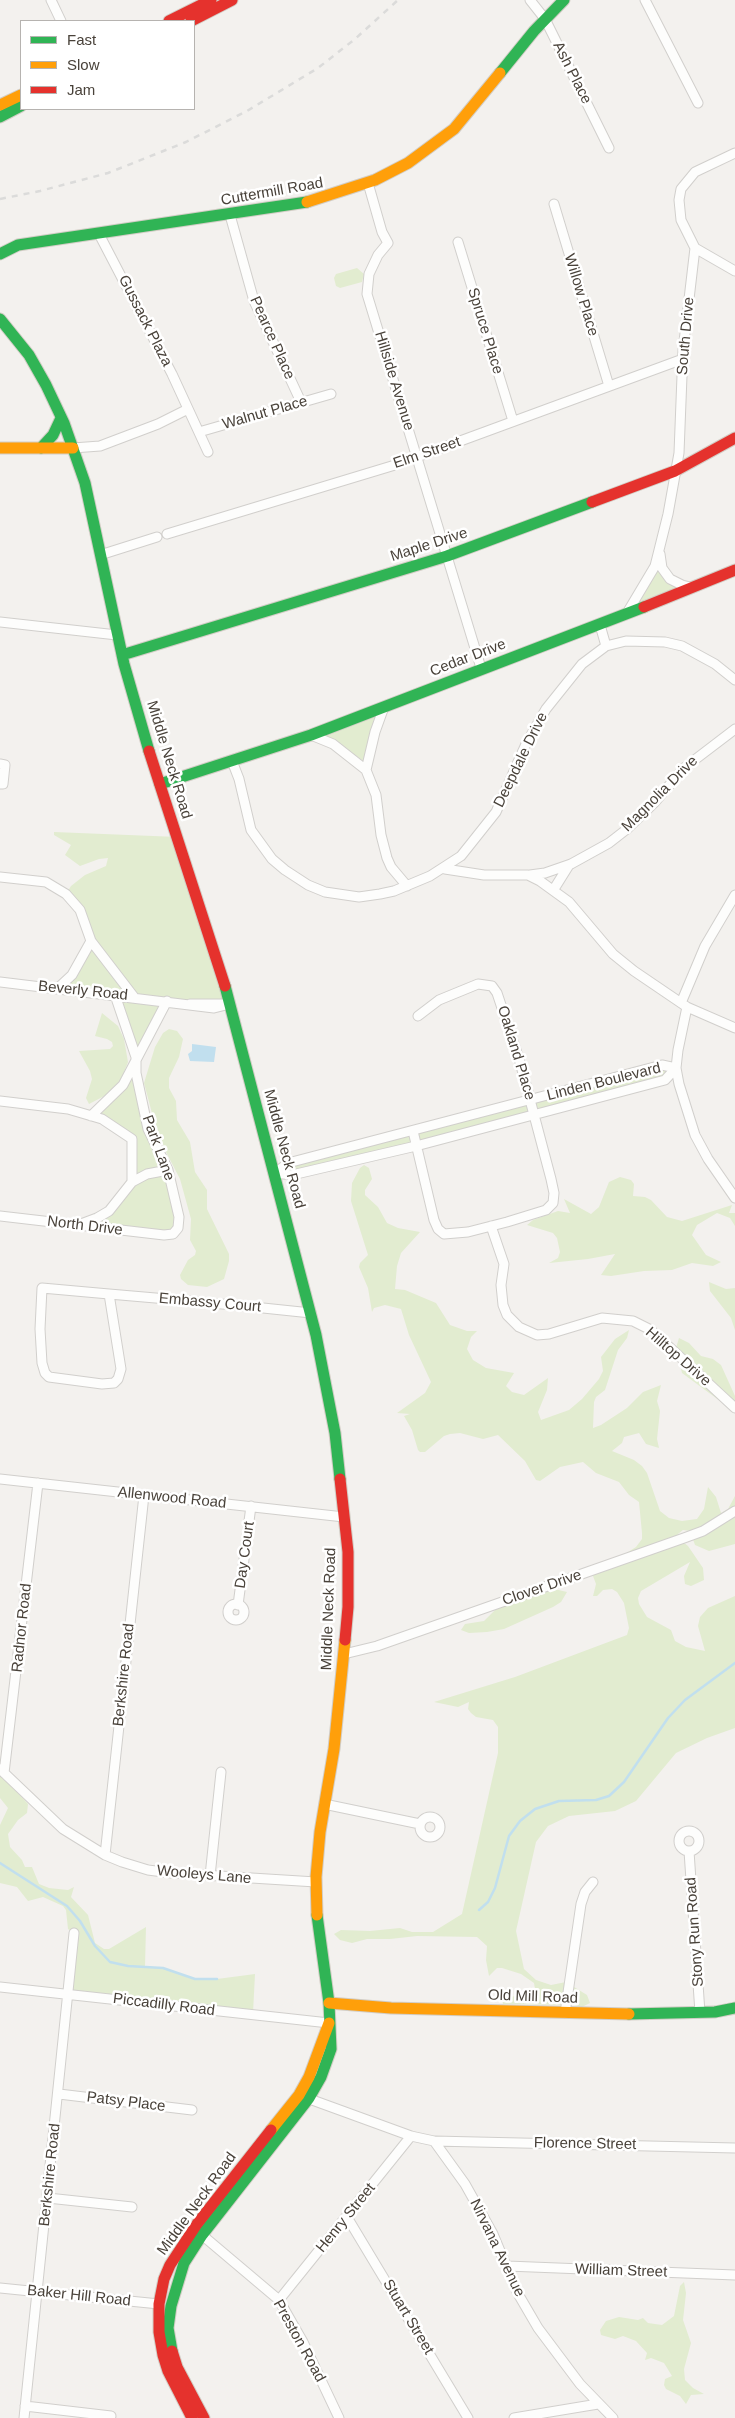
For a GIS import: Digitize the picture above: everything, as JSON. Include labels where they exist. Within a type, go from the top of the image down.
[{"type":"main road","points":[[171,20],[211,0]]},
{"type":"main road","points":[[193,20],[232,0]]},
{"type":"main road","name":"Cuttermill Road","points":[[0,254],[18,245],[315,202],[368,183],[408,163],[454,129],[545,19],[564,0]]},
{"type":"main road","points":[[0,106],[20,96]]},
{"type":"main road","points":[[0,117],[20,107]]},
{"type":"main road","name":"Middle Neck Road","points":[[0,319],[29,355],[61,418],[85,483],[122,655],[230,1004],[311,1312],[335,1433],[344,1516],[349,1572],[344,1654],[334,1749],[317,1857],[316,1882],[318,1928],[329,2003],[329,2023],[309,2077],[304,2097],[202,2236],[184,2263],[179,2276],[171,2306],[168,2328],[177,2367],[204,2418]]},
{"type":"main road","points":[[41,448],[53,435],[61,418]]},
{"type":"main road","name":"Maple Drive","points":[[122,655],[446,556],[676,471],[735,438]]},
{"type":"main road","points":[[0,448],[73,448]]},
{"type":"main road","name":"Cedar Drive","points":[[160,782],[190,780],[209,768],[311,734],[481,668],[600,625],[735,570]]},
{"type":"main road","points":[[160,782],[209,768]]},
{"type":"main road","name":"Old Mill Road","points":[[329,2003],[391,2008],[659,2015],[700,2013],[735,2008]]},
{"type":"main road","name":"Middle Neck Road","points":[[192,2418],[168,2371],[163,2355],[159,2332],[159,2304],[164,2279],[170,2265],[197,2224],[304,2097]]},
{"type":"street","points":[[51,0],[61,20]]},
{"type":"street","name":"Ash Place","points":[[530,0],[545,19],[609,148]]},
{"type":"street","points":[[645,0],[698,104]]},
{"type":"street","points":[[735,153],[695,172],[682,189],[678,200],[681,220],[695,248],[735,271]]},
{"type":"street","name":"Hillside Avenue","points":[[368,183],[382,232],[388,243],[378,255],[368,274],[367,294],[481,668]]},
{"type":"street","name":"Willow Place","points":[[554,204],[609,386]]},
{"type":"street","name":"Pearce Place","points":[[230,215],[254,301],[301,402]]},
{"type":"street","name":"Gussack Plaza","points":[[99,234],[208,452]]},
{"type":"street","name":"Spruce Place","points":[[458,242],[513,421]]},
{"type":"street","name":"South Drive","points":[[627,614],[652,574],[659,551],[676,471],[680,438],[683,358],[695,248]]},
{"type":"street","name":"Elm Street","points":[[167,534],[417,457],[683,358]]},
{"type":"street","name":"Walnut Place","points":[[199,432],[331,394]]},
{"type":"street","points":[[73,448],[100,446],[188,409]]},
{"type":"street","points":[[100,555],[157,537]]},
{"type":"street","name":"South Drive","points":[[659,551],[665,574],[675,583],[690,587]]},
{"type":"street","points":[[0,622],[117,635]]},
{"type":"street","points":[[600,625],[606,646]]},
{"type":"street","name":"Deepdale Drive","points":[[232,761],[251,830],[272,858],[295,878],[325,892],[360,897],[380,894],[407,886],[445,868],[461,856],[496,812],[526,744],[558,691],[582,664],[606,646],[626,641],[665,642],[682,646],[735,680]]},
{"type":"street","points":[[366,770],[375,732],[384,706]]},
{"type":"street","name":"Magnolia Drive","points":[[445,868],[484,875],[528,875],[545,873],[569,865],[609,843],[627,829],[684,768],[735,729]]},
{"type":"street","points":[[311,734],[332,744],[366,770],[376,795],[381,834],[387,858],[391,867],[407,886]]},
{"type":"street","points":[[0,764],[5,765],[3,784],[0,784]]},
{"type":"street","points":[[554,889],[569,865]]},
{"type":"street","points":[[528,875],[554,889],[578,910],[613,954],[684,1005],[735,1028]]},
{"type":"street","points":[[0,877],[40,881],[57,887],[80,910],[91,941],[134,997]]},
{"type":"street","points":[[735,896],[705,946],[684,1005],[676,1068],[682,1096],[696,1135],[708,1159],[735,1198]]},
{"type":"street","points":[[58,988],[72,975],[91,941]]},
{"type":"street","name":"Beverly Road","points":[[0,982],[115,994],[214,1008],[230,1004]]},
{"type":"street","name":"Oakland Place","points":[[418,1016],[439,1000],[478,984],[492,986],[504,1010],[534,1115],[552,1186],[553,1203],[546,1210],[491,1226]]},
{"type":"street","name":"Park Lane","points":[[115,994],[136,1057],[136,1073],[148,1129],[168,1170],[179,1221],[178,1228],[170,1235]]},
{"type":"street","points":[[91,1116],[123,1085],[167,1001]]},
{"type":"street","name":"Linden Boulevard","points":[[275,1173],[288,1163],[299,1160],[662,1065],[676,1068]]},
{"type":"street","name":"Linden Boulevard","points":[[275,1173],[292,1176],[416,1146],[665,1080],[676,1068]]},
{"type":"street","points":[[624,1076],[628,1090]]},
{"type":"street","points":[[0,1101],[68,1109],[102,1119],[132,1139]]},
{"type":"street","points":[[132,1139],[148,1129]]},
{"type":"street","points":[[413,1131],[438,1229],[447,1235],[491,1226]]},
{"type":"street","points":[[132,1139],[132,1182]]},
{"type":"street","points":[[299,1160],[302,1173]]},
{"type":"street","points":[[78,1224],[97,1218],[109,1211],[132,1182],[147,1174],[168,1170]]},
{"type":"street","name":"North Drive","points":[[0,1216],[170,1235]]},
{"type":"street","name":"Hilltop Drive","points":[[491,1226],[504,1264],[501,1285],[503,1305],[508,1315],[519,1327],[537,1334],[548,1334],[602,1318],[633,1321],[651,1330],[735,1408]]},
{"type":"street","name":"Embassy Court","points":[[109,1294],[119,1350],[121,1369],[118,1379],[114,1383],[102,1384],[49,1377],[45,1373],[42,1362],[40,1329],[42,1288],[311,1312]]},
{"type":"street","name":"Allenwood Road","points":[[0,1479],[344,1516]]},
{"type":"street","name":"Radnor Road","points":[[2,1771],[38,1483]]},
{"type":"street","name":"Berkshire Road","points":[[104,1855],[144,1495]]},
{"type":"street","name":"Day Court","points":[[238,1604],[251,1506]]},
{"type":"street","name":"Clover Drive","points":[[344,1654],[378,1646],[684,1538],[703,1531],[735,1511]]},
{"type":"street","name":"Wooleys Lane","points":[[2,1771],[63,1829],[104,1855],[148,1870],[210,1876],[316,1882]]},
{"type":"street","points":[[210,1876],[222,1772]]},
{"type":"street","points":[[324,1804],[420,1824]]},
{"type":"street","name":"Stony Run Road","points":[[689,1850],[700,2013]]},
{"type":"street","points":[[566,2013],[581,1904],[585,1892],[593,1882]]},
{"type":"street","name":"Berkshire Road","points":[[24,2418],[59,2094],[74,1933]]},
{"type":"street","name":"Piccadilly Road","points":[[0,1986],[329,2023]]},
{"type":"street","name":"Patsy Place","points":[[59,2094],[192,2110]]},
{"type":"street","points":[[304,2097],[411,2136],[434,2141]]},
{"type":"street","name":"Henry Street","points":[[279,2300],[411,2136]]},
{"type":"street","name":"Florence Street","points":[[434,2141],[735,2148]]},
{"type":"street","name":"Nirvana Avenue","points":[[434,2141],[465,2184],[493,2234],[517,2292],[538,2328],[564,2364],[598,2404],[613,2418]]},
{"type":"street","points":[[48,2198],[132,2207]]},
{"type":"street","name":"Stuart Street","points":[[347,2217],[468,2418]]},
{"type":"street","name":"Preston Road","points":[[202,2236],[279,2300],[303,2342],[338,2418]]},
{"type":"street","name":"William Street","points":[[506,2266],[735,2274]]},
{"type":"street","name":"Baker Hill Road","points":[[0,2288],[159,2304]]},
{"type":"street","points":[[514,2418],[598,2404]]},
{"type":"street","points":[[25,2406],[111,2416]]},
{"type":"green space","points":[[357,268],[364,274],[362,282],[340,288],[336,286],[334,278],[336,274]]},
{"type":"green space","points":[[659,558],[661,569],[684,587],[631,610]]},
{"type":"green space","points":[[377,715],[365,763],[358,757],[319,736]]},
{"type":"green space","points":[[54,832],[178,837],[230,1004],[167,1001],[136,1057],[115,995],[58,988],[72,975],[89,933],[66,894],[71,886],[85,875],[106,866],[108,858],[99,859],[80,866],[65,855],[71,845],[54,835]]},
{"type":"green space","points":[[102,1013],[118,1026],[124,1039],[128,1062],[120,1083],[112,1092],[89,1104],[86,1098],[92,1079],[90,1071],[79,1051],[110,1049],[113,1046],[112,1042],[107,1039],[95,1036]]},
{"type":"green space","points":[[169,1029],[177,1031],[183,1039],[179,1057],[169,1078],[169,1088],[176,1101],[177,1120],[190,1142],[195,1172],[207,1190],[207,1209],[229,1254],[224,1279],[207,1287],[188,1285],[181,1279],[180,1275],[188,1260],[195,1255],[196,1251],[190,1240],[191,1219],[180,1179],[166,1152],[153,1117],[144,1083],[155,1047],[163,1033]]},
{"type":"green space","points":[[136,1057],[153,1142],[179,1217],[175,1232],[78,1224],[97,1218],[132,1182],[132,1139],[91,1116],[123,1085]]},
{"type":"green space","points":[[662,1065],[676,1068],[665,1080],[292,1175],[275,1173],[289,1163]]},
{"type":"green space","points":[[364,1165],[369,1168],[372,1179],[365,1190],[365,1195],[378,1207],[387,1223],[398,1228],[420,1232],[401,1253],[397,1266],[395,1289],[405,1290],[436,1303],[450,1325],[467,1331],[477,1331],[471,1337],[467,1349],[473,1360],[486,1368],[514,1373],[506,1386],[512,1392],[524,1395],[548,1378],[547,1390],[538,1412],[541,1420],[569,1410],[582,1399],[599,1379],[603,1371],[601,1357],[615,1339],[629,1330],[627,1338],[618,1350],[605,1390],[596,1397],[594,1402],[593,1428],[627,1408],[643,1392],[661,1385],[657,1401],[660,1411],[657,1439],[659,1448],[646,1444],[639,1433],[624,1437],[622,1443],[612,1451],[634,1460],[642,1466],[647,1473],[660,1511],[669,1518],[682,1521],[697,1519],[704,1509],[708,1487],[716,1497],[721,1513],[728,1509],[735,1496],[735,1544],[709,1551],[695,1545],[690,1531],[683,1530],[678,1534],[677,1537],[688,1546],[703,1568],[704,1580],[691,1586],[685,1584],[684,1576],[690,1562],[641,1591],[638,1598],[639,1604],[647,1617],[671,1630],[675,1641],[686,1647],[705,1651],[698,1626],[700,1617],[708,1608],[735,1596],[735,1728],[707,1738],[676,1753],[636,1801],[615,1811],[569,1816],[548,1826],[536,1842],[516,1931],[524,1969],[536,1980],[551,1985],[566,1982],[587,1995],[590,2003],[582,2007],[573,2005],[503,2004],[502,2000],[506,1997],[530,1995],[535,1989],[534,1983],[521,1974],[502,1968],[497,1968],[489,1976],[486,1960],[487,1946],[477,1937],[417,1936],[367,1939],[352,1943],[340,1940],[334,1934],[341,1930],[370,1931],[400,1928],[412,1932],[433,1932],[462,1914],[498,1753],[498,1727],[493,1720],[476,1717],[471,1713],[468,1709],[469,1702],[458,1707],[434,1702],[515,1677],[627,1635],[629,1628],[624,1603],[617,1592],[612,1589],[603,1590],[597,1596],[593,1596],[596,1584],[593,1576],[597,1564],[617,1559],[636,1547],[642,1539],[639,1502],[629,1495],[619,1482],[596,1473],[583,1462],[560,1467],[540,1481],[536,1480],[525,1461],[498,1435],[483,1439],[460,1433],[450,1434],[444,1436],[425,1452],[418,1450],[412,1430],[404,1416],[410,1414],[397,1413],[425,1393],[431,1382],[409,1335],[401,1309],[385,1305],[374,1308],[372,1312],[368,1288],[359,1267],[360,1263],[368,1255],[351,1201],[352,1183],[360,1168]]},
{"type":"green space","points":[[620,1177],[631,1180],[634,1184],[633,1196],[645,1197],[651,1200],[667,1217],[682,1221],[732,1205],[729,1213],[735,1213],[735,1226],[730,1218],[717,1213],[697,1225],[692,1235],[706,1255],[721,1262],[713,1266],[692,1263],[672,1270],[644,1271],[611,1276],[601,1275],[615,1254],[549,1263],[558,1258],[560,1252],[557,1238],[553,1233],[527,1225],[533,1220],[558,1211],[570,1213],[564,1199],[591,1214],[599,1207],[609,1182]]},
{"type":"green space","points":[[709,1282],[726,1289],[735,1288],[735,1330],[731,1318],[710,1291]]},
{"type":"green space","points":[[679,1338],[689,1343],[701,1356],[713,1359],[721,1365],[735,1396],[735,1412],[682,1373],[676,1348]]},
{"type":"green space","points":[[550,1588],[567,1592],[561,1602],[553,1607],[504,1629],[469,1633],[461,1630],[465,1624],[484,1621],[497,1608]]},
{"type":"green space","points":[[0,1773],[28,1804],[27,1813],[18,1820],[8,1834],[10,1847],[22,1860],[25,1867],[32,1867],[39,1884],[49,1888],[68,1890],[74,1887],[71,1897],[88,1915],[95,1943],[104,1949],[109,1949],[146,1927],[145,1967],[163,1968],[195,1979],[217,1979],[255,1974],[253,2013],[69,1994],[74,1933],[68,1929],[66,1910],[63,1906],[43,1897],[28,1901],[17,1887],[0,1883],[0,1825],[8,1808],[0,1798]]},
{"type":"green space","points":[[684,2282],[686,2293],[683,2320],[691,2343],[684,2369],[685,2380],[693,2388],[704,2394],[691,2395],[686,2404],[680,2396],[666,2389],[664,2385],[665,2379],[672,2376],[664,2363],[651,2358],[645,2360],[647,2353],[636,2341],[623,2336],[615,2339],[601,2335],[600,2330],[606,2321],[619,2317],[638,2320],[643,2318],[648,2323],[662,2325],[674,2316],[680,2286]]},
{"type":"water","points":[[192,1044],[216,1047],[214,1062],[190,1061],[188,1054],[192,1051]]},
{"type":"waterway","points":[[479,1910],[488,1902],[495,1888],[509,1836],[520,1821],[535,1809],[559,1801],[596,1800],[609,1796],[624,1782],[668,1718],[685,1700],[735,1663]]},
{"type":"waterway","points":[[0,1863],[67,1906],[80,1921],[95,1946],[110,1962],[128,1966],[163,1968],[195,1979],[217,1979]]},
{"type":"railway","points":[[0,199],[40,191],[108,173],[186,142],[247,111],[318,68],[355,39],[398,0]]},
{"type":"traffic: fast","points":[[500,73],[534,31],[564,0]]},
{"type":"traffic: fast","points":[[0,117],[20,107]]},
{"type":"traffic: fast","points":[[0,254],[18,245],[307,202]]},
{"type":"traffic: fast","points":[[0,319],[29,355],[46,385],[64,423],[85,483],[124,664],[149,751]]},
{"type":"traffic: fast","points":[[41,448],[53,435],[61,418]]},
{"type":"traffic: fast","points":[[122,655],[447,556],[592,502]]},
{"type":"traffic: fast","points":[[160,784],[311,735],[644,607]]},
{"type":"traffic: fast","points":[[225,986],[316,1335],[335,1433],[340,1479]]},
{"type":"traffic: fast","points":[[172,2351],[168,2328],[171,2306],[184,2263],[202,2235],[309,2098],[321,2077],[331,2049],[329,2003],[317,1915]]},
{"type":"traffic: fast","points":[[629,2014],[715,2012],[735,2008]]},
{"type":"traffic: slow","points":[[307,202],[375,180],[408,163],[454,129],[500,73]]},
{"type":"traffic: slow","points":[[0,105],[20,95]]},
{"type":"traffic: slow","points":[[0,448],[73,448]]},
{"type":"traffic: slow","points":[[317,1915],[316,1877],[320,1832],[334,1749],[345,1640]]},
{"type":"traffic: slow","points":[[329,2003],[391,2008],[629,2014]]},
{"type":"traffic: slow","points":[[271,2130],[299,2095],[309,2077],[329,2023]]},
{"type":"traffic: jam","points":[[171,20],[211,0]]},
{"type":"traffic: jam","points":[[193,20],[232,0]]},
{"type":"traffic: jam","points":[[592,502],[675,471],[735,438]]},
{"type":"traffic: jam","points":[[644,607],[735,570]]},
{"type":"traffic: jam","points":[[149,751],[225,986]]},
{"type":"traffic: jam","points":[[340,1479],[348,1552],[348,1607],[345,1640]]},
{"type":"traffic: jam","points":[[192,2418],[168,2371],[163,2355],[159,2332],[159,2304],[164,2279],[170,2265],[197,2224],[271,2130]]},
{"type":"traffic: jam","points":[[172,2351],[177,2367],[204,2418]]}]
